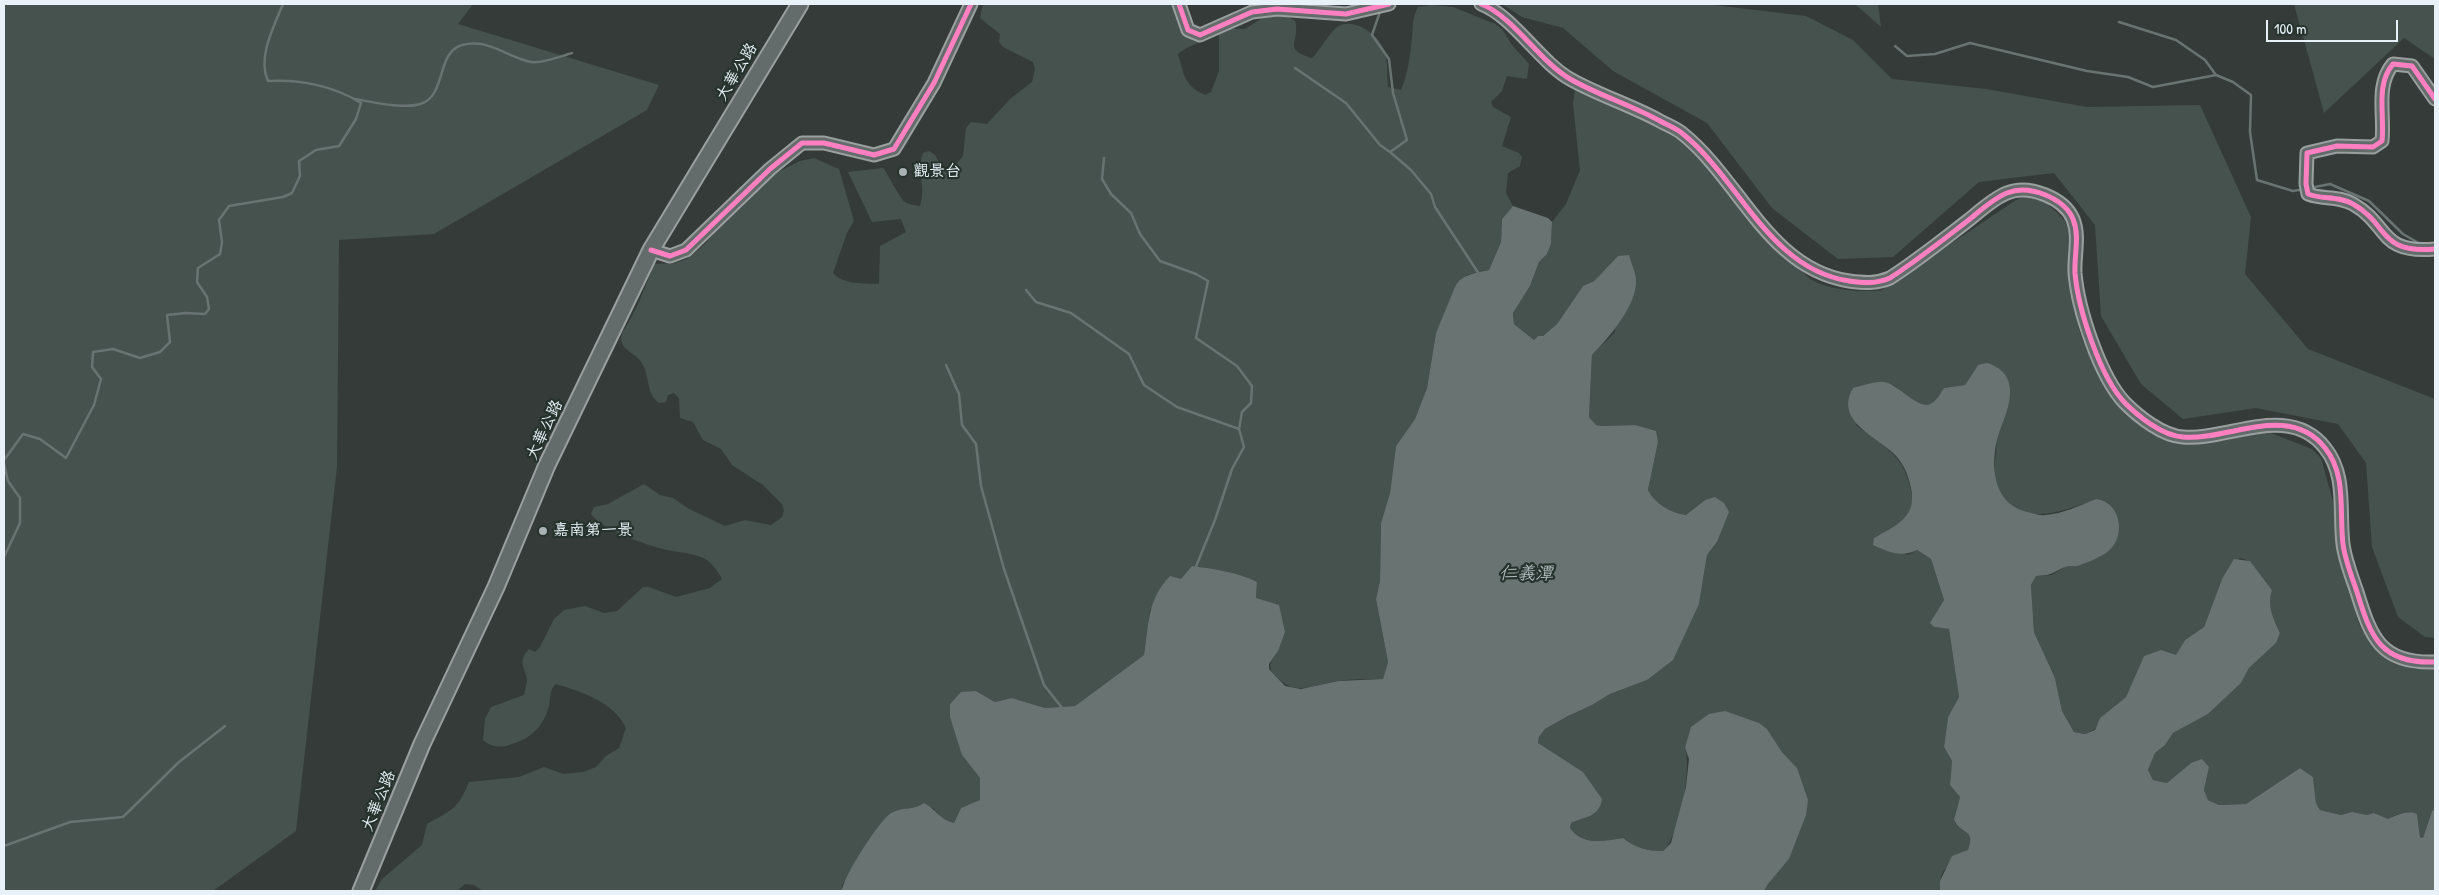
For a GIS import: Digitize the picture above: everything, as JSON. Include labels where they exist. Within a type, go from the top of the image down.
[{"type":"main road","name":"大華公路","points":[[361,891],[422,744],[496,587],[547,466],[651,250],[800,4]]},
{"type":"street","points":[[651,250],[670,256],[686,250],[770,169],[802,143],[824,143],[874,155],[894,149],[934,84],[971,4]]},
{"type":"street","points":[[1179,4],[1188,30],[1200,35],[1252,12],[1277,9],[1346,14],[1389,4]]},
{"type":"street","points":[[1481,4],[1505,21],[1547,61],[1570,79],[1634,107],[1682,133],[1706,158],[1778,245],[1807,265],[1836,279],[1878,283],[1890,278],[2007,192],[2032,190],[2068,210],[2077,232],[2075,272],[2087,326],[2102,366],[2125,403],[2158,428],[2182,437],[2264,425],[2281,425],[2306,432],[2317,439],[2326,449],[2340,476],[2343,546],[2365,620],[2382,648],[2404,659],[2435,662]]},
{"type":"street","points":[[2435,99],[2412,66],[2393,64],[2384,77],[2381,113],[2382,141],[2373,147],[2338,146],[2307,153],[2306,184],[2308,194],[2317,198],[2328,196],[2351,202],[2362,210],[2392,243],[2419,250],[2435,249]]},
{"type":"shaded area","points":[[4,4],[473,4],[458,24],[659,85],[647,110],[434,234],[339,240],[337,467],[296,831],[213,891],[4,891]]},
{"type":"shaded area","points":[[983,4],[1177,4],[1179,19],[1184,28],[1207,39],[1188,47],[1178,54],[1186,79],[1193,88],[1205,95],[1211,92],[1219,71],[1219,32],[1224,28],[1245,29],[1278,11],[1295,21],[1296,34],[1294,44],[1297,51],[1312,58],[1336,28],[1350,24],[1365,29],[1377,39],[1385,52],[1388,87],[1401,90],[1408,65],[1414,20],[1418,7],[1432,5],[1453,7],[1495,24],[1502,29],[1512,45],[1529,64],[1527,79],[1507,76],[1502,91],[1491,102],[1493,107],[1511,117],[1502,146],[1519,153],[1522,157],[1520,166],[1508,173],[1506,193],[1513,206],[1502,219],[1501,242],[1489,270],[1467,275],[1436,333],[1427,388],[1415,419],[1396,446],[1390,493],[1381,523],[1380,581],[1376,599],[1388,662],[1383,679],[1343,680],[1304,688],[1290,686],[1276,676],[1270,667],[1278,651],[1256,598],[1257,582],[1181,579],[1150,610],[1144,655],[1075,706],[1045,708],[1012,698],[995,702],[976,691],[962,755],[980,778],[981,800],[961,808],[954,823],[944,821],[933,808],[920,806],[893,812],[842,885],[842,891],[483,891],[474,885],[465,884],[457,891],[375,891],[382,879],[422,845],[427,824],[453,808],[461,798],[469,782],[519,777],[544,767],[563,774],[583,772],[596,767],[606,756],[619,748],[626,728],[614,711],[596,699],[556,684],[551,691],[549,706],[543,721],[535,732],[517,743],[509,745],[496,746],[483,740],[485,719],[491,707],[524,695],[527,679],[523,664],[524,657],[529,649],[535,652],[540,647],[554,619],[564,610],[585,606],[604,613],[617,611],[643,587],[649,587],[676,597],[710,588],[722,579],[713,566],[704,558],[648,545],[615,532],[591,514],[594,507],[608,504],[644,484],[660,495],[673,498],[689,509],[725,526],[745,520],[771,525],[782,517],[784,511],[782,504],[763,485],[732,465],[721,449],[703,440],[693,422],[680,418],[679,398],[674,393],[668,395],[666,402],[659,403],[655,399],[641,362],[622,343],[622,333],[639,302],[654,264],[674,263],[687,259],[704,245],[741,201],[768,177],[800,161],[814,158],[839,169],[854,221],[847,233],[833,273],[843,280],[879,284],[880,246],[906,232],[901,219],[872,222],[848,172],[883,168],[903,200],[908,204],[920,206],[922,191],[920,167],[923,153],[929,151],[935,155],[942,167],[948,169],[954,167],[963,156],[966,128],[971,122],[987,124],[1010,99],[1032,82],[1035,69],[1033,62],[1003,47],[999,42],[1000,34],[980,18]]},
{"type":"shaded area","points":[[1502,4],[1705,4],[1806,16],[1853,40],[1892,79],[1986,89],[2087,107],[2200,105],[2251,217],[2245,274],[2308,349],[2435,399],[2435,638],[2425,637],[2398,617],[2372,547],[2366,463],[2338,424],[2256,408],[2183,419],[2141,384],[2101,316],[2095,225],[2054,173],[1979,182],[1893,257],[1838,259],[1772,208],[1707,123],[1613,71],[1563,28],[1522,17]]},
{"type":"shaded area","points":[[1855,4],[1878,4],[1881,27]]},
{"type":"shaded area","points":[[2294,4],[2435,4],[2435,59],[2404,38],[2324,113]]},
{"type":"shaded area","points":[[1581,87],[1675,135],[1691,149],[1794,264],[1809,278],[1834,288],[1855,291],[1882,290],[2016,200],[2032,198],[2055,210],[2071,230],[2074,251],[2074,295],[2076,316],[2081,336],[2096,365],[2135,412],[2164,435],[2177,442],[2268,432],[2312,449],[2321,458],[2334,505],[2337,533],[2358,622],[2369,640],[2395,661],[2414,669],[2435,668],[2435,809],[2432,811],[2423,838],[2420,837],[2417,814],[2398,814],[2388,819],[2374,813],[2367,815],[2352,812],[2341,815],[2320,810],[2316,803],[2313,777],[2300,768],[2246,804],[2219,805],[2208,800],[2204,790],[2209,767],[2191,763],[2167,783],[2153,780],[2148,770],[2155,753],[2165,745],[2173,733],[2208,714],[2241,683],[2249,668],[2276,643],[2280,633],[2270,607],[2272,590],[2250,561],[2240,558],[2222,579],[2204,627],[2185,640],[2176,656],[2144,656],[2126,697],[2100,718],[2095,729],[2085,734],[2074,732],[2062,711],[2055,678],[2034,632],[2031,585],[2036,576],[2052,575],[2066,566],[2077,566],[2096,499],[2070,508],[2040,514],[2014,509],[2004,500],[1995,479],[1996,440],[1978,365],[1965,385],[1944,388],[1937,399],[1928,405],[1917,402],[1893,385],[1856,425],[1884,445],[1898,460],[1908,479],[1912,495],[1911,508],[1904,519],[1874,538],[1908,555],[1917,550],[1931,559],[1944,600],[1934,627],[1949,629],[1959,697],[1948,717],[1944,747],[1952,761],[1950,785],[1960,797],[1954,821],[1970,835],[1972,842],[1966,852],[1943,872],[1940,891],[1764,891],[1767,884],[1789,859],[1797,768],[1782,752],[1767,729],[1685,748],[1687,772],[1683,802],[1675,831],[1663,851],[1642,848],[1623,838],[1594,841],[1581,838],[1575,834],[1570,828],[1571,823],[1596,813],[1583,772],[1542,747],[1538,743],[1539,737],[1545,729],[1568,716],[1610,694],[1647,680],[1699,604],[1707,555],[1717,542],[1705,500],[1686,515],[1664,507],[1655,500],[1648,490],[1658,442],[1635,425],[1601,426],[1596,425],[1589,417],[1592,355],[1615,332],[1618,256],[1594,281],[1583,286],[1557,324],[1543,336],[1538,336],[1534,340],[1514,324],[1513,313],[1530,286],[1539,262],[1547,254],[1551,244],[1552,222],[1566,204],[1580,170],[1573,104],[1575,89]]},
{"type":"water","name":"仁義潭","points":[[1513,206],[1548,218],[1552,222],[1551,244],[1547,254],[1539,262],[1530,286],[1513,313],[1514,324],[1534,340],[1538,336],[1543,336],[1557,324],[1583,286],[1594,281],[1618,256],[1629,255],[1636,278],[1635,290],[1627,311],[1606,340],[1592,355],[1589,417],[1596,425],[1635,425],[1656,431],[1658,442],[1648,490],[1655,500],[1664,507],[1686,515],[1705,500],[1715,497],[1724,503],[1729,512],[1717,542],[1707,555],[1699,604],[1673,660],[1647,680],[1610,694],[1545,729],[1539,737],[1538,743],[1583,772],[1602,799],[1595,813],[1571,823],[1570,828],[1575,834],[1581,838],[1594,841],[1623,838],[1642,848],[1663,851],[1671,843],[1686,787],[1689,759],[1685,748],[1691,727],[1709,714],[1725,711],[1759,723],[1767,729],[1782,752],[1797,768],[1808,800],[1806,815],[1789,859],[1764,891],[842,891],[848,874],[862,850],[885,818],[891,813],[916,807],[924,803],[949,822],[954,823],[961,808],[980,800],[980,778],[962,755],[950,717],[950,704],[961,692],[976,691],[995,702],[1012,698],[1045,708],[1075,706],[1144,655],[1150,613],[1157,594],[1170,576],[1181,579],[1192,566],[1225,571],[1257,582],[1256,598],[1279,605],[1285,632],[1278,651],[1269,664],[1269,669],[1285,686],[1301,689],[1338,681],[1383,679],[1388,662],[1376,599],[1380,581],[1381,523],[1390,493],[1396,446],[1415,419],[1427,388],[1436,333],[1455,287],[1465,277],[1489,270],[1501,242],[1502,219]]},
{"type":"water","points":[[1987,363],[2001,370],[2007,378],[2010,387],[2010,399],[1996,444],[1994,465],[1998,486],[2008,502],[2016,508],[2043,515],[2065,511],[2096,499],[2105,502],[2111,507],[2119,522],[2117,539],[2113,547],[2106,553],[2080,565],[2066,566],[2049,574],[2036,576],[2031,585],[2034,632],[2055,678],[2062,711],[2074,732],[2085,734],[2095,730],[2100,718],[2126,697],[2144,656],[2161,650],[2176,655],[2185,640],[2204,627],[2222,579],[2234,559],[2250,561],[2272,590],[2270,607],[2280,633],[2276,643],[2249,668],[2241,683],[2208,714],[2173,733],[2165,745],[2155,753],[2148,770],[2153,780],[2167,783],[2191,763],[2202,759],[2209,767],[2204,790],[2208,800],[2219,805],[2246,804],[2300,768],[2313,777],[2316,803],[2320,810],[2341,815],[2352,812],[2367,815],[2374,813],[2388,819],[2402,814],[2414,813],[2417,814],[2420,837],[2423,838],[2432,811],[2435,809],[2435,891],[1940,891],[1940,881],[1952,856],[1968,850],[1970,843],[1969,835],[1954,820],[1960,797],[1950,785],[1952,761],[1944,747],[1948,717],[1959,697],[1949,629],[1934,627],[1930,623],[1944,600],[1931,559],[1917,550],[1900,554],[1889,552],[1873,545],[1874,538],[1897,524],[1908,514],[1911,507],[1911,488],[1905,468],[1896,456],[1852,418],[1849,409],[1849,399],[1853,388],[1884,382],[1915,401],[1927,405],[1936,400],[1944,388],[1965,385],[1978,365]]},
{"type":"waterway","points":[[4,460],[23,434],[40,439],[66,458],[94,405],[101,379],[92,367],[93,352],[113,349],[140,358],[160,352],[170,342],[167,315],[205,314],[209,309],[207,297],[197,282],[198,268],[220,254],[222,242],[219,220],[229,206],[283,197],[292,193],[300,176],[299,161],[316,150],[339,146],[356,119],[361,103],[340,92],[292,81],[268,81],[264,62],[271,32],[283,4]]},
{"type":"waterway","points":[[1381,9],[1372,35],[1389,59],[1393,93],[1407,140],[1390,152],[1411,170],[1431,194],[1435,207],[1479,274]]},
{"type":"waterway","points":[[2119,22],[2176,40],[2205,60],[2216,75],[2233,82],[2251,95],[2250,132],[2257,180],[2293,191],[2305,189]]},
{"type":"waterway","points":[[1895,46],[1907,56],[1935,54],[1970,43],[2087,71],[2128,77],[2153,87],[2216,75]]},
{"type":"waterway","points":[[355,99],[398,106],[423,103],[435,91],[449,56],[454,49],[462,45],[481,44],[531,62],[546,61],[572,53]]},
{"type":"waterway","points":[[1295,68],[1346,103],[1380,145],[1390,152]]},
{"type":"waterway","points":[[1104,158],[1102,179],[1111,194],[1131,213],[1140,234],[1160,261],[1196,274],[1208,281],[1196,338],[1237,366],[1252,386],[1251,403],[1242,412],[1239,429]]},
{"type":"waterway","points":[[2310,188],[2330,184],[2369,201],[2403,234],[2422,245]]},
{"type":"waterway","points":[[1026,290],[1036,302],[1071,313],[1129,354],[1144,385],[1177,407],[1239,429],[1244,447],[1232,469],[1215,520],[1195,569]]},
{"type":"waterway","points":[[946,365],[959,394],[962,425],[976,444],[981,486],[1004,569],[1044,685],[1063,709]]},
{"type":"waterway","points":[[4,464],[8,481],[20,498],[20,523],[4,557]]},
{"type":"waterway","points":[[4,846],[70,822],[123,817],[179,762],[225,726]]},
{"type":"cycle path","points":[[651,250],[670,256],[686,250],[770,169],[802,143],[824,143],[874,155],[894,149],[934,83],[971,4]]},
{"type":"cycle path","points":[[1179,4],[1188,30],[1200,35],[1252,12],[1277,9],[1346,14],[1389,4]]},
{"type":"cycle path","points":[[1481,4],[1504,18],[1548,61],[1570,79],[1649,115],[1683,134],[1703,153],[1776,241],[1797,259],[1821,273],[1854,282],[1885,280],[1911,264],[2002,195],[2025,190],[2054,199],[2068,211],[2073,219],[2076,232],[2075,273],[2086,323],[2107,377],[2125,403],[2152,425],[2175,436],[2201,437],[2276,425],[2294,427],[2310,434],[2325,448],[2337,470],[2341,494],[2345,556],[2367,623],[2381,645],[2390,653],[2402,658],[2435,662]]},
{"type":"cycle path","points":[[2435,99],[2412,66],[2393,64],[2387,72],[2382,91],[2382,141],[2373,147],[2337,146],[2307,153],[2306,184],[2308,194],[2341,199],[2353,204],[2365,212],[2386,236],[2403,247],[2435,249]]},
{"type":"place","name":"觀景台","points":[[903,172]]},
{"type":"place","name":"嘉南第一景","points":[[543,531]]}]
